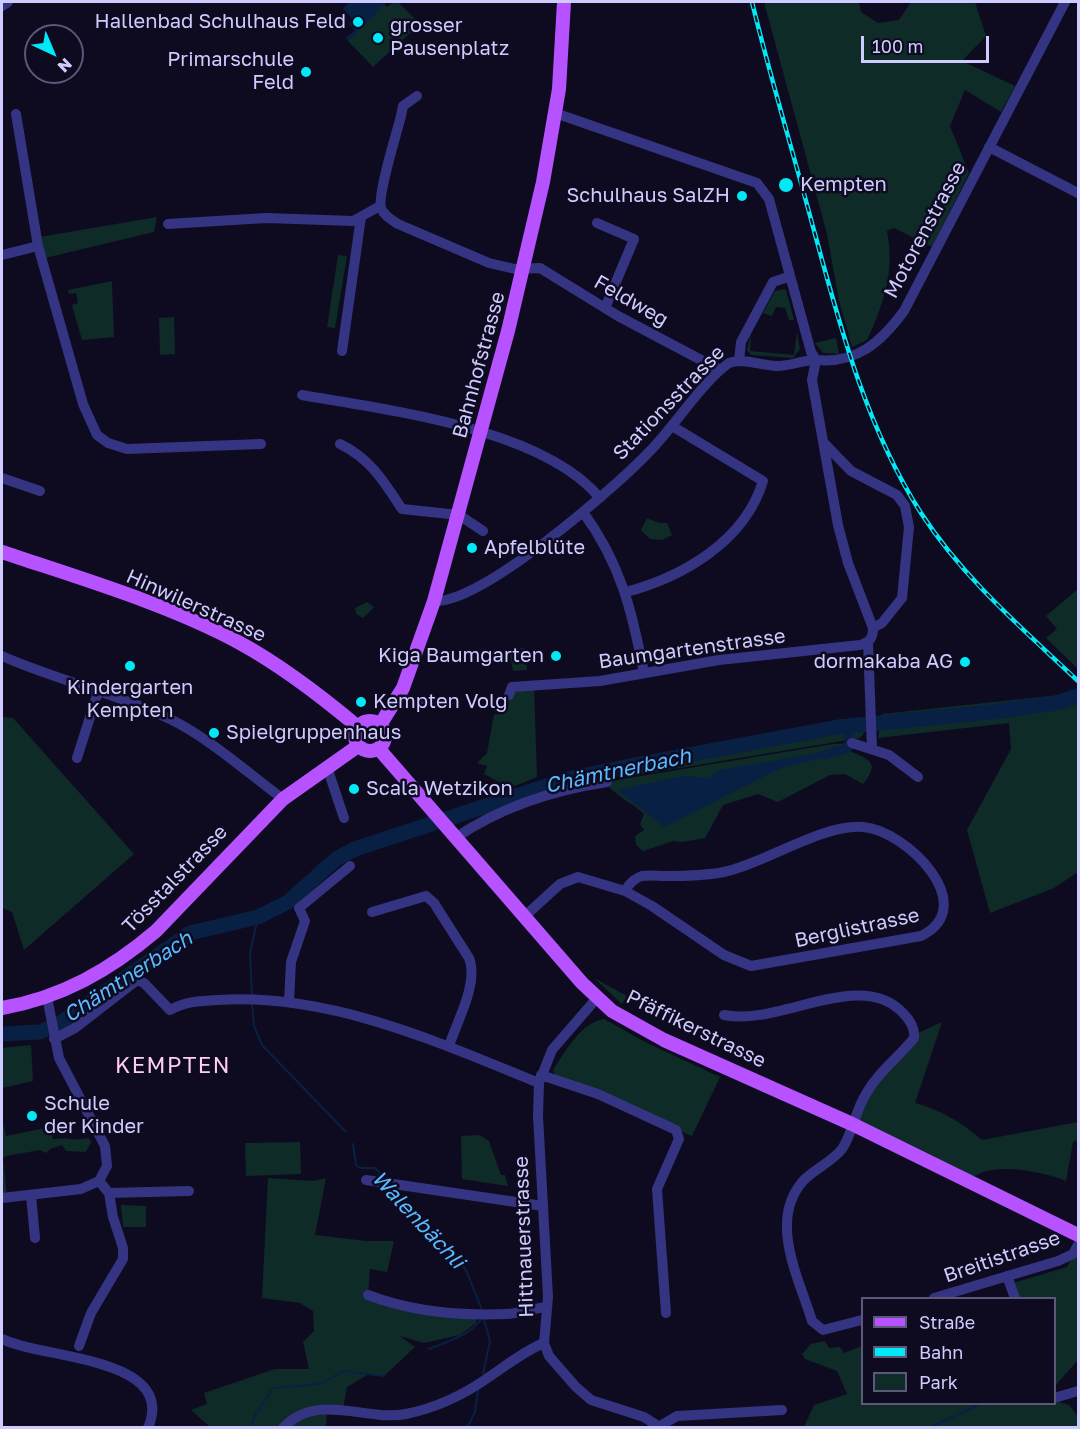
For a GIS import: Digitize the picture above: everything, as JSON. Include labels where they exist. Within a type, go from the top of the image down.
[{"type":"main road","name":"Bahnhofstrasse","points":[[381,724],[400,697],[434,601],[524,268],[555,112],[562,50],[564,2]]},
{"type":"main road","name":"Hinwilerstrasse","points":[[2,552],[136,599],[238,642],[290,674],[358,727]]},
{"type":"main road","points":[[366,722],[381,724],[386,737],[379,749],[370,752],[358,746],[355,737],[358,727],[366,722]]},
{"type":"main road","name":"Tösstalstrasse","points":[[2,1008],[46,998],[96,976],[133,951],[156,931],[283,799],[358,746]]},
{"type":"main road","name":"Pfäffikerstrasse","points":[[379,749],[597,999],[630,1023],[852,1124],[1078,1234]]},
{"type":"street","points":[[2,6],[8,2]]},
{"type":"street","name":"Motorenstrasse","points":[[740,361],[789,367],[816,360],[832,362],[855,355],[879,341],[892,327],[904,311],[1065,2]]},
{"type":"street","points":[[168,224],[266,218],[343,221],[361,217],[380,206],[404,106],[417,96]]},
{"type":"street","points":[[555,112],[757,183],[769,199],[788,277],[811,352],[816,360],[812,380],[844,549],[873,628],[873,636],[868,642],[872,749]]},
{"type":"street","points":[[16,114],[38,246],[85,410],[93,429],[102,439],[127,449],[261,444]]},
{"type":"street","points":[[989,147],[1078,193]]},
{"type":"street","name":"Feldweg","points":[[380,206],[386,215],[398,224],[464,254],[489,263],[540,268],[605,308],[720,370]]},
{"type":"street","points":[[342,351],[361,217]]},
{"type":"street","points":[[597,223],[634,239],[605,308]]},
{"type":"street","points":[[2,255],[38,246]]},
{"type":"street","name":"Stationsstrasse","points":[[434,601],[443,602],[476,587],[536,549],[600,498],[644,457],[720,370],[729,363],[740,361],[741,342],[773,282],[788,277]]},
{"type":"street","points":[[789,367],[802,370],[812,380]]},
{"type":"street","points":[[302,394],[443,420],[481,432],[553,462],[586,484],[600,498]]},
{"type":"street","points":[[626,592],[668,578],[710,553],[746,515],[758,497],[763,481],[672,426]]},
{"type":"street","points":[[824,443],[851,471],[897,495],[905,506],[909,526],[902,598],[882,623],[873,628]]},
{"type":"street","points":[[340,444],[359,453],[376,470],[402,509],[459,515],[483,531]]},
{"type":"street","points":[[2,478],[40,491]]},
{"type":"street","points":[[583,512],[607,548],[626,592],[644,673]]},
{"type":"street","name":"Baumgartenstrasse","points":[[510,695],[512,687],[600,681],[719,660],[860,645],[868,642]]},
{"type":"street","points":[[2,656],[46,675],[146,708],[173,721],[283,799]]},
{"type":"street","points":[[77,758],[98,692]]},
{"type":"street","points":[[400,697],[412,702],[425,701]]},
{"type":"street","points":[[852,743],[889,755],[918,777]]},
{"type":"street","points":[[327,767],[344,818]]},
{"type":"street","points":[[452,834],[550,793],[607,782]]},
{"type":"street","name":"Berglistrasse","points":[[525,916],[560,884],[578,877],[626,891],[724,955],[752,966],[921,936],[932,931],[940,918],[944,902],[940,884],[932,868],[915,853],[883,832],[866,827],[838,830],[720,873],[704,876],[641,876],[630,883],[626,891]]},
{"type":"street","points":[[290,1002],[291,962],[305,921],[299,908],[350,866]]},
{"type":"street","points":[[372,912],[426,896],[434,903],[469,958],[472,968],[471,980],[449,1046]]},
{"type":"street","points":[[53,1037],[75,1028],[137,980],[144,983],[170,1010],[189,1001],[257,998],[290,1002],[371,1021],[540,1079],[609,1099],[675,1130],[679,1139],[657,1189],[666,1313]]},
{"type":"street","points":[[724,1015],[745,1018],[858,995],[879,997],[898,1008],[912,1025],[914,1038],[879,1073],[859,1105],[846,1142],[839,1152],[804,1181],[795,1192],[788,1208],[786,1236],[812,1321],[817,1327],[831,1330],[861,1320]]},
{"type":"street","points":[[2,1198],[81,1189],[99,1181],[107,1166],[105,1146],[65,1070],[53,1037],[46,998]]},
{"type":"street","name":"Hittnauerstrasse","points":[[597,999],[552,1050],[540,1079],[537,1098],[547,1308],[544,1343],[549,1356],[576,1387],[591,1400],[645,1417],[660,1427]]},
{"type":"street","points":[[366,1180],[543,1206]]},
{"type":"street","points":[[79,1346],[91,1313],[123,1259],[123,1248],[113,1217],[110,1193],[99,1181]]},
{"type":"street","points":[[110,1193],[189,1191]]},
{"type":"street","points":[[31,1194],[35,1238]]},
{"type":"street","name":"Breitistrasse","points":[[940,1297],[1069,1257],[1078,1245]]},
{"type":"street","points":[[1007,1276],[1014,1297]]},
{"type":"street","points":[[368,1295],[408,1306],[483,1314],[509,1314],[547,1308]]},
{"type":"street","points":[[2,1339],[27,1349],[94,1362],[134,1376],[151,1397],[153,1407],[148,1428]]},
{"type":"street","points":[[283,1428],[295,1417],[317,1410],[344,1409],[392,1416],[422,1410],[477,1385],[530,1348],[544,1343]]},
{"type":"street","points":[[1056,1397],[1078,1391]]},
{"type":"street","points":[[660,1427],[677,1416],[782,1410]]},
{"type":"green space","name":"grosser Pausenplatz","points":[[398,2],[420,24],[373,67],[348,41],[384,4],[387,7]]},
{"type":"green space","points":[[764,2],[859,2],[861,12],[878,23],[899,20],[911,2],[975,2],[986,36],[962,61],[1015,86],[1001,112],[965,90],[950,126],[969,173],[932,247],[894,228],[887,231],[890,260],[883,300],[867,340],[852,347],[839,301],[827,234]]},
{"type":"green space","points":[[157,217],[154,232],[45,258],[40,237]]},
{"type":"green space","points":[[338,255],[347,256],[335,328],[327,327]]},
{"type":"green space","points":[[112,281],[114,337],[82,340],[72,305],[78,303],[76,293],[69,294],[68,290]]},
{"type":"green space","points":[[785,289],[794,320],[789,320],[785,308],[776,307],[772,316],[763,313],[775,291]]},
{"type":"green space","points":[[174,317],[175,354],[160,355],[159,318]]},
{"type":"green space","points":[[797,332],[800,349],[793,358],[751,355],[747,350],[751,334],[750,351],[794,355]]},
{"type":"green space","points":[[836,338],[839,354],[823,353],[815,343]]},
{"type":"green space","points":[[647,518],[659,523],[667,523],[672,535],[662,540],[650,539],[641,530]]},
{"type":"green space","points":[[1078,589],[1078,669],[1046,638],[1057,629],[1046,616]]},
{"type":"green space","points":[[367,602],[374,607],[363,618],[356,614],[355,608]]},
{"type":"green space","points":[[525,648],[527,670],[513,671],[509,649]]},
{"type":"green space","points":[[534,686],[537,777],[510,788],[484,774],[487,766],[477,763],[487,753],[494,715],[505,708],[512,687]]},
{"type":"green space","points":[[1078,693],[1078,872],[1054,888],[990,913],[967,830],[1011,749],[1009,723],[878,738],[882,714]]},
{"type":"green space","points":[[2,717],[13,718],[134,854],[24,950],[12,912],[2,908]]},
{"type":"green space","points":[[862,725],[864,733],[860,738],[620,778],[609,772],[634,765]]},
{"type":"green space","points":[[852,743],[851,752],[864,757],[871,763],[871,772],[863,784],[845,774],[830,775],[778,802],[758,794],[723,805],[705,838],[683,842],[673,841],[643,851],[636,845],[635,836],[644,830],[640,824],[644,814],[607,785],[611,781],[833,744]]},
{"type":"green space","points":[[594,978],[627,996],[622,1004]]},
{"type":"green space","points":[[604,1019],[647,1043],[720,1077],[692,1136],[557,1081],[553,1070],[569,1047],[588,1026]]},
{"type":"green space","points":[[942,1022],[915,1103],[950,1117],[982,1140],[1078,1122],[1078,1140],[1073,1142],[1066,1181],[1030,1171],[1001,1169],[977,1175],[969,1182],[906,1153],[854,1117],[914,1035]]},
{"type":"green space","points":[[31,1045],[33,1081],[2,1088],[2,1048]]},
{"type":"green space","points":[[2,1119],[6,1136],[50,1127],[53,1139],[89,1138],[91,1142],[86,1152],[66,1151],[62,1145],[46,1153],[40,1150],[6,1156],[3,1158],[7,1197],[2,1198]]},
{"type":"green space","points":[[480,1135],[489,1141],[501,1175],[505,1175],[508,1186],[462,1179],[461,1136]]},
{"type":"green space","points":[[300,1142],[301,1174],[246,1176],[245,1143]]},
{"type":"green space","points":[[268,1178],[313,1181],[326,1178],[315,1235],[366,1241],[394,1241],[387,1272],[370,1269],[368,1296],[478,1314],[476,1323],[460,1335],[424,1343],[400,1336],[415,1347],[384,1376],[369,1374],[347,1387],[343,1409],[327,1410],[326,1427],[210,1427],[191,1410],[207,1404],[204,1393],[275,1369],[309,1369],[303,1342],[314,1331],[313,1311],[300,1303],[262,1298]]},
{"type":"green space","points":[[121,1205],[146,1206],[146,1227],[123,1227]]},
{"type":"green space","points":[[1078,1245],[1078,1360],[1056,1385],[1056,1297],[1015,1297],[1010,1284],[1067,1267]]},
{"type":"green space","points":[[825,1341],[829,1348],[840,1347],[844,1353],[861,1346],[861,1405],[1056,1405],[1056,1401],[1069,1405],[1078,1416],[1078,1427],[804,1427],[814,1405],[847,1394],[837,1371],[805,1359],[802,1354],[811,1344]]},
{"type":"water","name":"Hallenbad Schulhaus Feld","points":[[350,2],[387,2],[348,41],[346,38],[355,30],[349,24],[353,20],[343,8]]},
{"type":"water","points":[[824,752],[824,757],[779,769],[664,827],[617,790],[683,776],[708,778],[719,770]]},
{"type":"waterway","name":"Chämtnerbach","points":[[2,1034],[40,1032],[62,1022],[190,933],[258,917],[288,902],[336,859],[355,849],[568,779],[838,727],[992,712],[1056,703],[1078,696]]},
{"type":"waterway","points":[[849,726],[849,740]]},
{"type":"waterway","points":[[824,755],[848,748],[848,745]]},
{"type":"waterway","points":[[252,998],[250,953],[258,917]]},
{"type":"waterway","points":[[252,1003],[254,1026],[262,1045],[346,1132]]},
{"type":"waterway","name":"Walenbächli","points":[[353,1144],[356,1165],[360,1168],[375,1168],[386,1179]]},
{"type":"waterway","name":"Walenbächli","points":[[396,1189],[466,1270],[482,1310]]},
{"type":"waterway","points":[[429,1349],[465,1334],[482,1318]]},
{"type":"waterway","name":"Walenbächli","points":[[483,1374],[490,1341],[484,1319]]},
{"type":"waterway","points":[[250,1428],[255,1415],[273,1388],[321,1384],[343,1371],[384,1376]]},
{"type":"waterway","name":"Walenbächli","points":[[467,1428],[475,1412],[478,1390]]},
{"type":"waterway","points":[[929,1428],[978,1405]]},
{"type":"railway","points":[[752,2],[841,329],[867,405],[883,442],[921,513],[938,537],[995,602],[1078,681]]},
{"type":"place","name":"Hallenbad Schulhaus Feld","points":[[358,22]]},
{"type":"place","name":"grosser Pausenplatz","points":[[378,38]]},
{"type":"place","name":"Primarschule Feld","points":[[306,72]]},
{"type":"place","name":"Kempten","points":[[786,185]]},
{"type":"place","name":"Schulhaus SalZH","points":[[742,196]]},
{"type":"place","name":"Apfelblüte","points":[[472,548]]},
{"type":"place","name":"Kiga Baumgarten","points":[[556,656]]},
{"type":"place","name":"dormakaba AG","points":[[965,662]]},
{"type":"place","name":"Kindergarten Kempten","points":[[130,666]]},
{"type":"place","name":"Kempten Volg","points":[[361,702]]},
{"type":"place","name":"Spielgruppenhaus","points":[[214,733]]},
{"type":"place","name":"Scala Wetzikon","points":[[354,789]]},
{"type":"place","name":"Schule der Kinder","points":[[32,1116]]},
{"type":"district","name":"KEMPTEN","points":[[173,1066]]}]
